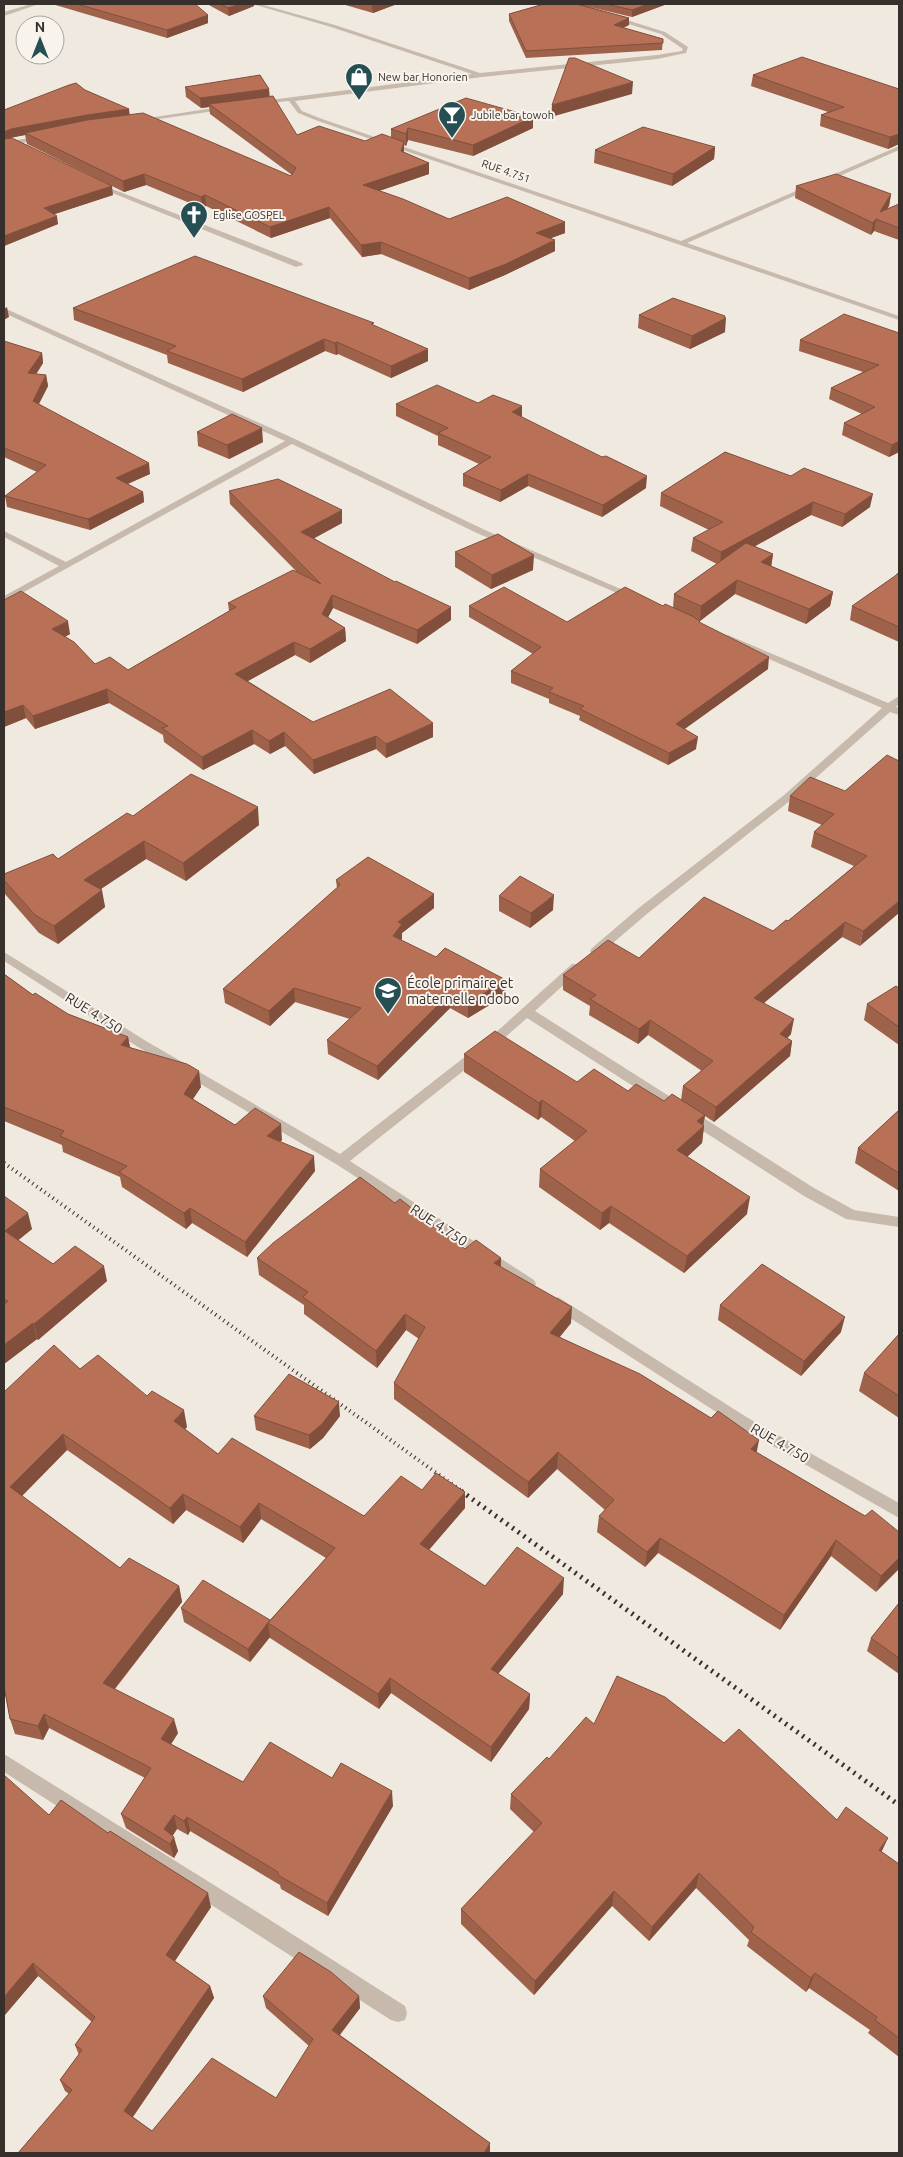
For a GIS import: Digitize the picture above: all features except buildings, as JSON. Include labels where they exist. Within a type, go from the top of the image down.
[{"type":"street","points":[[4,14],[36,4]]},
{"type":"street","points":[[255,4],[333,26],[482,75]]},
{"type":"street","points":[[258,104],[482,75],[657,57],[684,52],[686,48],[663,33],[603,15]]},
{"type":"street","name":"RUE 4.751","points":[[292,100],[300,112],[320,120],[899,318]]},
{"type":"street","points":[[126,122],[239,106]]},
{"type":"street","points":[[4,144],[51,136]]},
{"type":"street","points":[[4,137],[24,147]]},
{"type":"street","points":[[682,243],[899,148]]},
{"type":"street","points":[[90,181],[299,265]]},
{"type":"street","points":[[886,313],[899,307]]},
{"type":"street","points":[[4,310],[292,441],[482,532],[645,602]]},
{"type":"street","points":[[4,600],[292,441]]},
{"type":"street","points":[[4,534],[66,566]]},
{"type":"street","points":[[717,633],[894,710]]},
{"type":"street","points":[[342,1161],[497,1038],[644,910],[787,798],[894,710],[899,699]]},
{"type":"street","name":"RUE 4.750","points":[[4,956],[142,1044],[342,1161],[743,1422],[899,1512]]},
{"type":"street","points":[[526,1011],[809,1192],[851,1215],[899,1222]]},
{"type":"street","points":[[4,1762],[398,2013]]},
{"type":"railway","points":[[4,1163],[463,1492]]},
{"type":"railway","points":[[461,1491],[899,1805]]},
{"type":"place","name":"New bar Honorien","points":[[359,101]]},
{"type":"place","name":"Jubile bar towoh","points":[[452,139]]},
{"type":"place","name":"Eglise GOSPEL","points":[[194,239]]},
{"type":"place","name":"École primaire et maternelle ndobo","points":[[388,1015]]}]
